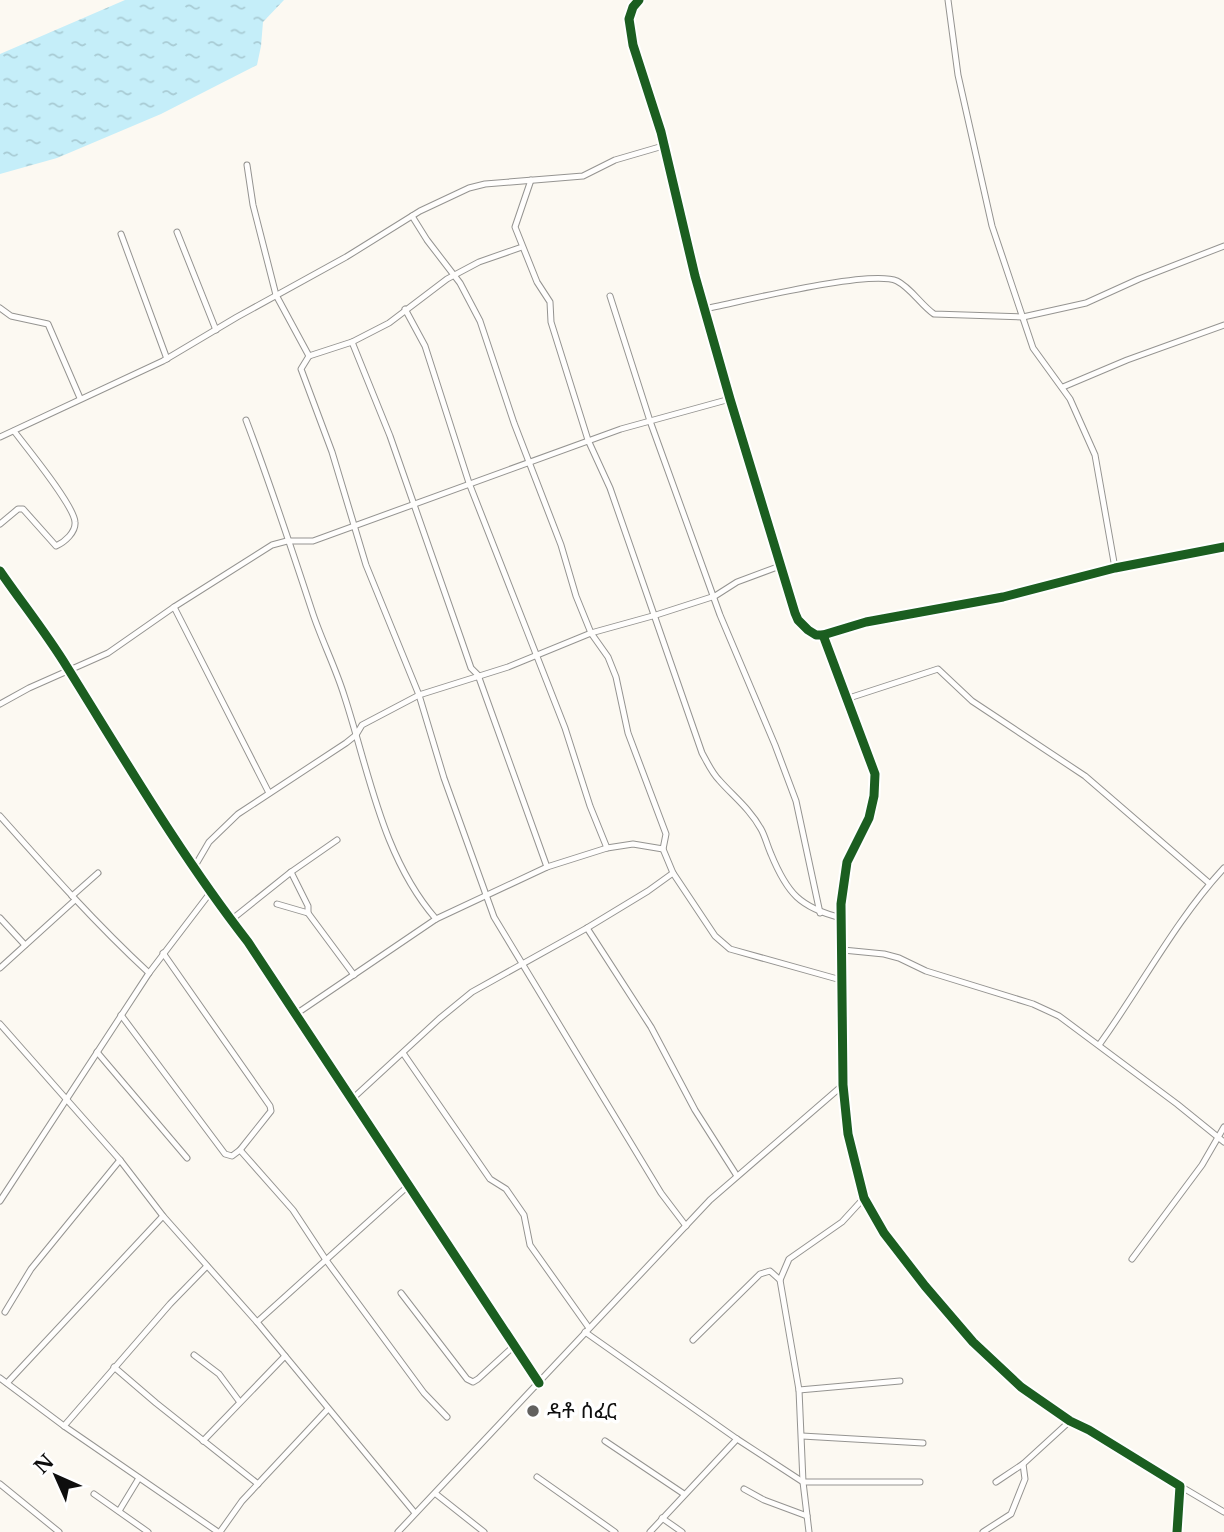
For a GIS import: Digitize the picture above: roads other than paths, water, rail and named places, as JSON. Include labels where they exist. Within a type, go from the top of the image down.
[{"type":"street","points":[[639,0],[629,19],[631,32],[661,132],[704,309],[780,566],[799,620],[808,630],[816,635],[823,635],[866,622],[1003,597],[1115,568],[1224,547]]},
{"type":"street","points":[[947,0],[960,86],[986,205],[1037,356],[1063,387],[1095,456],[1115,568]]},
{"type":"street","points":[[0,437],[167,359],[346,257],[412,216],[468,188],[485,184],[583,176],[615,160],[663,146]]},
{"type":"street","points":[[247,165],[253,205],[276,295],[309,356]]},
{"type":"street","points":[[531,180],[515,224],[537,282],[550,302],[551,323],[588,440],[610,488],[707,761],[716,778],[744,804],[761,830],[784,882],[793,895],[802,904],[820,913],[842,918]]},
{"type":"street","points":[[412,216],[455,275],[480,321],[514,423],[591,633],[608,657],[615,677],[628,733],[666,834],[663,849],[673,873],[715,936],[730,949],[841,980]]},
{"type":"street","points":[[177,232],[216,330]]},
{"type":"street","points":[[121,234],[167,359]]},
{"type":"street","points":[[704,309],[842,281],[884,277],[904,286],[934,314],[1023,317],[1086,303],[1224,246]]},
{"type":"street","points":[[522,247],[479,262],[455,275],[389,323],[352,342],[309,356],[301,369],[332,452],[353,526],[419,695],[444,778],[494,917],[661,1193],[686,1226]]},
{"type":"street","points":[[610,296],[650,421],[735,653],[775,745],[796,802],[820,913]]},
{"type":"street","points":[[0,308],[11,316],[48,324],[80,398]]},
{"type":"street","points":[[405,309],[425,346],[469,482],[565,728],[590,806],[607,848]]},
{"type":"street","points":[[1063,387],[1127,360],[1224,325]]},
{"type":"street","points":[[352,342],[390,436],[471,668],[478,675],[547,867]]},
{"type":"street","points":[[0,704],[108,653],[260,551],[287,541],[313,541],[588,440],[730,399]]},
{"type":"street","points":[[246,420],[272,487],[287,541],[298,564],[322,640],[344,692],[399,864],[418,897],[436,919]]},
{"type":"street","points":[[0,524],[18,509],[23,509],[56,546],[74,531],[75,525],[75,518],[59,493],[14,430]]},
{"type":"street","points":[[195,866],[209,842],[238,814],[356,735],[362,725],[419,695],[536,657],[591,633],[715,596],[730,586],[780,566]]},
{"type":"street","points":[[0,570],[69,670],[210,893],[296,1014],[539,1383]]},
{"type":"street","points":[[174,607],[269,793]]},
{"type":"street","points":[[823,635],[873,764],[875,785],[869,818],[847,862],[841,904],[843,1085],[848,1134],[864,1198],[884,1233],[973,1342],[1021,1387],[1070,1421],[1090,1430],[1224,1512]]},
{"type":"street","points":[[849,698],[938,669],[972,701],[1085,776],[1209,883]]},
{"type":"street","points":[[0,816],[49,867],[74,898],[149,973]]},
{"type":"street","points":[[231,920],[337,840]]},
{"type":"street","points":[[296,1014],[436,919],[547,867],[607,848],[633,844],[663,849]]},
{"type":"street","points":[[1099,1045],[1209,883],[1224,868]]},
{"type":"street","points":[[0,968],[98,873]]},
{"type":"street","points":[[291,873],[308,906],[308,913],[354,975]]},
{"type":"street","points":[[351,1100],[439,1018],[472,992],[587,928],[673,873]]},
{"type":"street","points":[[0,1201],[149,973],[210,893]]},
{"type":"street","points":[[277,904],[308,913]]},
{"type":"street","points":[[0,918],[25,945]]},
{"type":"street","points":[[587,928],[651,1027],[695,1110],[737,1175]]},
{"type":"street","points":[[843,950],[900,958],[926,971],[1033,1004],[1059,1016],[1224,1142]]},
{"type":"street","points":[[121,1015],[225,1154],[232,1156],[240,1150],[271,1111],[270,1106],[163,953]]},
{"type":"street","points":[[0,1024],[120,1160],[163,1216],[257,1322],[415,1513]]},
{"type":"street","points":[[97,1052],[187,1158]]},
{"type":"street","points":[[403,1053],[490,1179],[506,1189],[524,1215],[530,1245],[587,1330],[737,1439],[803,1482],[920,1482]]},
{"type":"street","points":[[398,1532],[686,1226],[737,1175],[843,1085]]},
{"type":"street","points":[[1132,1259],[1202,1165],[1224,1127]]},
{"type":"street","points":[[240,1150],[293,1210],[326,1260],[424,1393],[447,1417]]},
{"type":"street","points":[[5,1311],[31,1269],[120,1160]]},
{"type":"street","points":[[257,1322],[408,1186]]},
{"type":"street","points":[[809,1532],[803,1482],[799,1390],[780,1280],[789,1259],[842,1222],[864,1198]]},
{"type":"street","points":[[7,1383],[163,1216]]},
{"type":"street","points":[[64,1426],[170,1304],[207,1266]]},
{"type":"street","points":[[692,1340],[761,1274],[770,1271],[780,1280]]},
{"type":"street","points":[[401,1293],[467,1380],[473,1382],[478,1379],[514,1346]]},
{"type":"street","points":[[194,1356],[219,1374],[239,1401]]},
{"type":"street","points":[[203,1441],[285,1356]]},
{"type":"street","points":[[114,1367],[258,1484]]},
{"type":"street","points":[[0,1378],[64,1426],[219,1532],[258,1484],[328,1409]]},
{"type":"street","points":[[799,1390],[900,1381]]},
{"type":"street","points":[[996,1482],[1023,1464],[1070,1421]]},
{"type":"street","points":[[802,1436],[923,1443]]},
{"type":"street","points":[[650,1532],[737,1439]]},
{"type":"street","points":[[606,1441],[684,1494]]},
{"type":"street","points":[[983,1532],[1011,1514],[1025,1479],[1023,1464]]},
{"type":"street","points":[[119,1511],[139,1478]]},
{"type":"street","points":[[537,1478],[615,1532]]},
{"type":"street","points":[[0,1485],[59,1532]]},
{"type":"street","points":[[1177,1532],[1180,1486]]},
{"type":"street","points":[[0,1496],[6,1489]]},
{"type":"street","points":[[744,1489],[764,1500],[807,1516]]},
{"type":"street","points":[[94,1494],[149,1532]]},
{"type":"street","points":[[436,1494],[484,1532]]},
{"type":"street","points":[[662,1518],[681,1532]]},
{"type":"water","points":[[125,0],[284,0],[263,22],[257,65],[161,114],[57,158],[0,174],[0,54]]},
{"type":"place","name":"ዳቶ ሰፈር","points":[[533,1411]]}]
